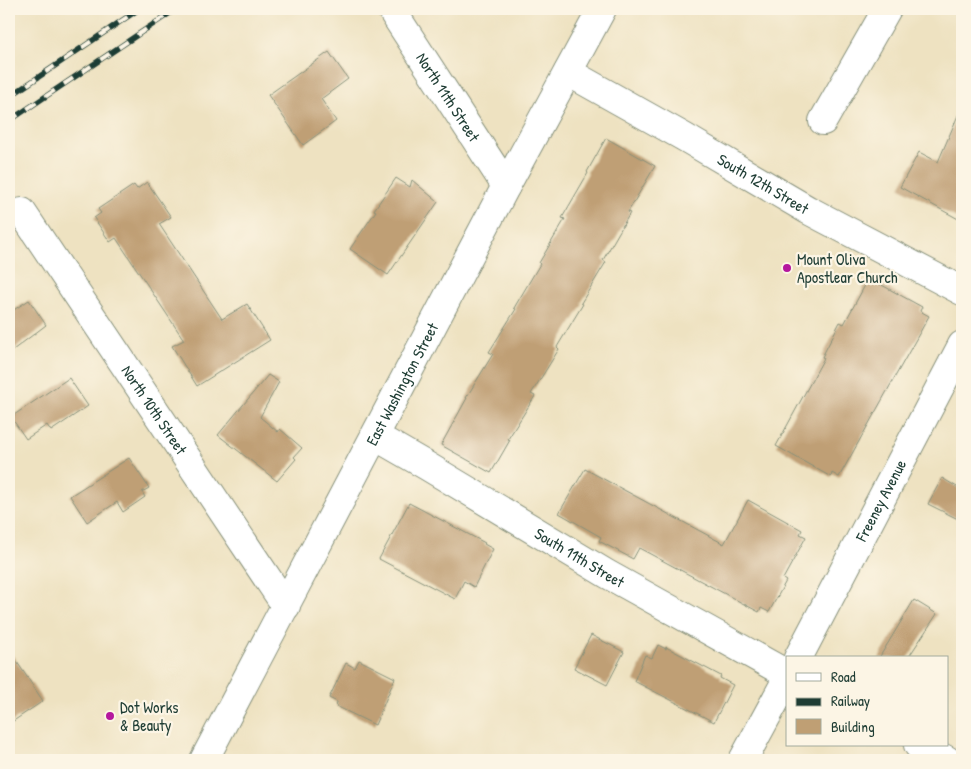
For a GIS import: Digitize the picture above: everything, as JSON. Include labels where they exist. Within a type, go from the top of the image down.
[{"type":"street","name":"North 11th Street","points":[[391,9],[506,186]]},
{"type":"street","name":"East Washington Street","points":[[204,760],[506,186],[602,9]]},
{"type":"street","points":[[823,121],[887,9]]},
{"type":"street","name":"South 12th Street","points":[[568,72],[808,210],[962,291]]},
{"type":"street","name":"North 10th Street","points":[[22,212],[286,606]]},
{"type":"street","name":"Freeney Avenue","points":[[799,656],[962,345]]},
{"type":"street","name":"South 11th Street","points":[[375,436],[607,574],[786,673]]},
{"type":"street","points":[[744,760],[786,681]]},
{"type":"street","points":[[920,746],[947,760]]},
{"type":"building","points":[[329,52],[348,79],[321,99],[336,121],[303,145],[268,95]]},
{"type":"building","points":[[962,106],[962,221],[900,187],[919,152],[938,162]]},
{"type":"building","points":[[606,138],[655,166],[603,260],[606,262],[557,347],[559,349],[531,394],[535,396],[508,439],[510,440],[491,473],[441,445],[466,398],[493,354],[489,352],[516,309],[514,308],[565,219],[562,218]]},
{"type":"building","points":[[396,178],[410,187],[412,180],[438,202],[388,275],[350,249]]},
{"type":"building","points":[[147,182],[171,217],[159,224],[222,319],[247,304],[270,340],[197,386],[172,346],[184,340],[116,238],[110,242],[94,218],[101,213],[98,209],[134,185],[137,189]]},
{"type":"building","points":[[869,278],[922,307],[920,311],[929,316],[839,477],[832,473],[831,477],[776,446],[824,358],[822,357],[840,322],[844,324]]},
{"type":"building","points":[[29,300],[46,325],[9,353],[9,313]]},
{"type":"building","points":[[268,375],[279,382],[260,417],[278,432],[280,429],[302,448],[294,457],[296,459],[277,481],[218,435]]},
{"type":"building","points":[[69,378],[88,406],[51,431],[47,425],[26,439],[11,417]]},
{"type":"building","points":[[129,458],[149,488],[142,492],[145,497],[123,512],[117,502],[87,522],[70,496]]},
{"type":"building","points":[[585,469],[724,544],[748,500],[802,530],[800,534],[806,537],[783,579],[786,581],[769,612],[761,608],[759,612],[639,548],[633,559],[599,541],[601,537],[559,513]]},
{"type":"building","points":[[942,478],[962,490],[962,521],[928,504]]},
{"type":"building","points":[[409,503],[493,549],[474,587],[464,581],[455,599],[379,559]]},
{"type":"building","points":[[914,600],[937,614],[909,656],[880,656]]},
{"type":"building","points":[[591,635],[624,652],[607,685],[574,668]]},
{"type":"building","points":[[658,645],[666,649],[666,647],[721,676],[720,678],[733,685],[714,722],[634,681],[645,655],[652,658]]},
{"type":"building","points":[[9,650],[43,701],[9,724]]},
{"type":"building","points":[[359,660],[395,678],[375,725],[336,706],[337,702],[329,698],[346,663],[355,668]]},
{"type":"railway","points":[[9,97],[139,9]]},
{"type":"railway","points":[[9,121],[176,9]]},
{"type":"place","name":"Mount Oliva Apostlear Church","points":[[787,268]]},
{"type":"place","name":"Dot Works & Beauty","points":[[110,716]]}]
